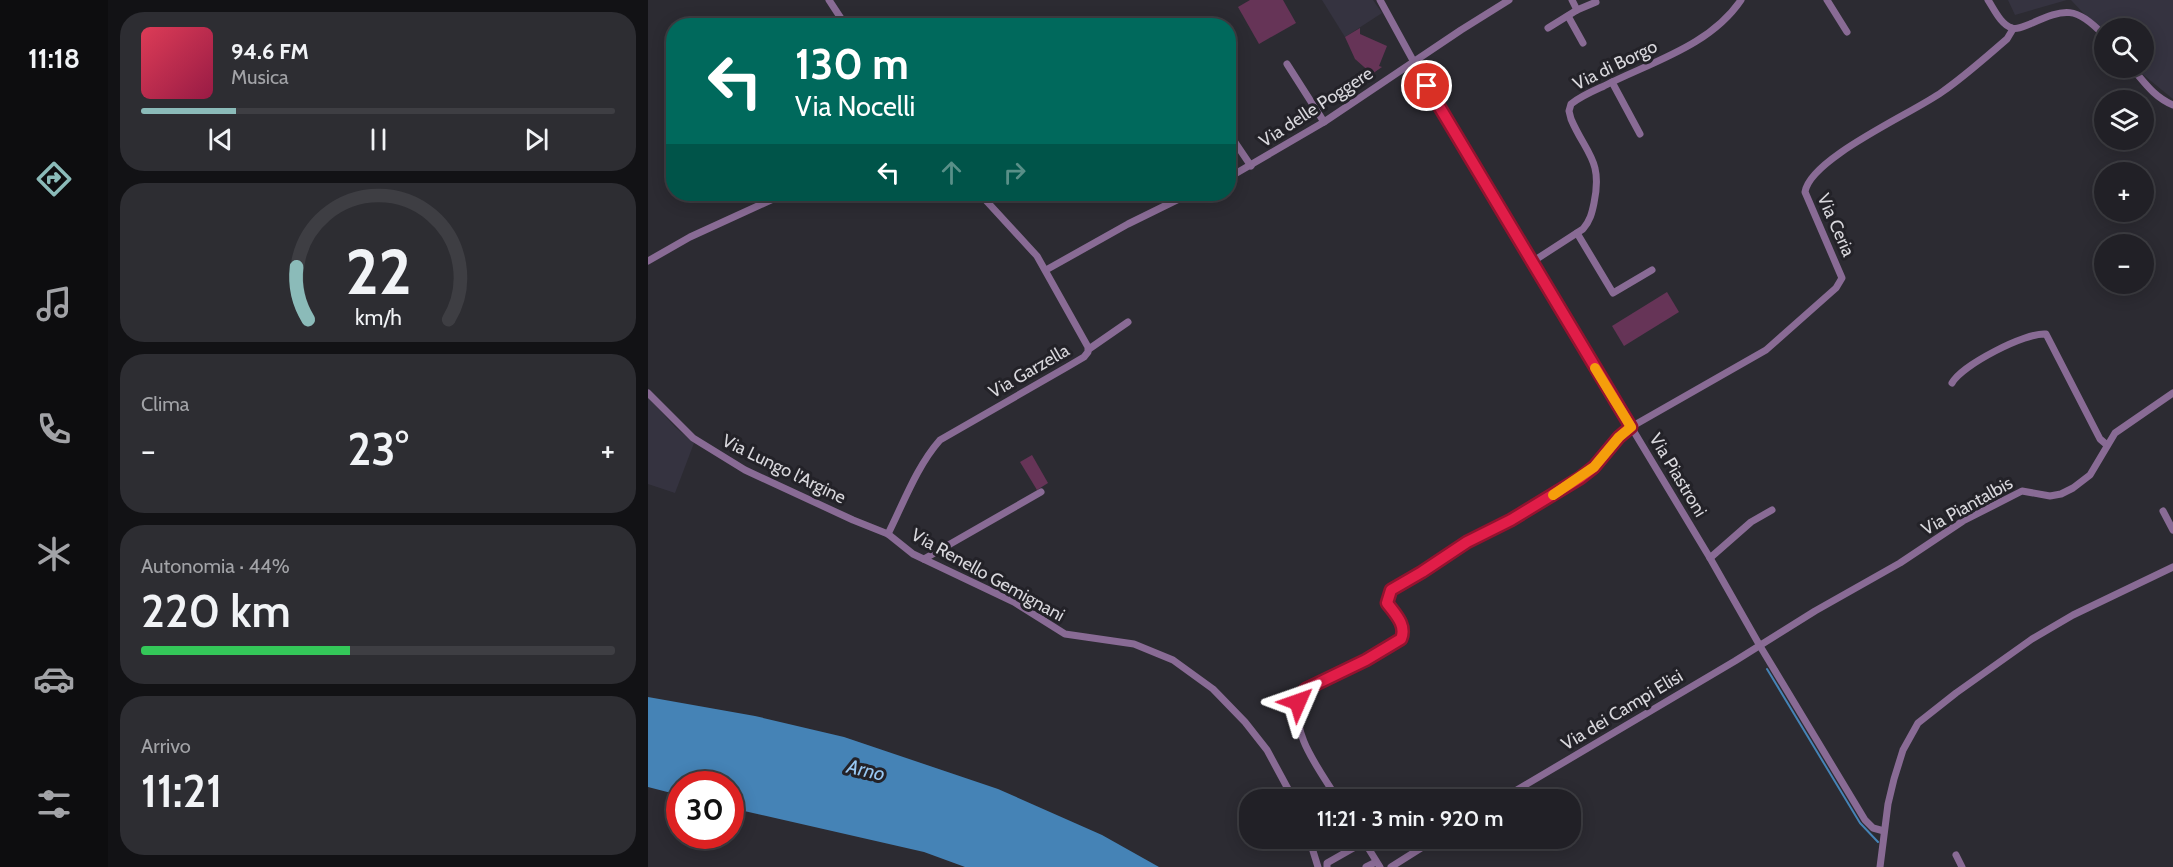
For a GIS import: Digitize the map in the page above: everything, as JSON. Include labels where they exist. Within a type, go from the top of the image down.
[{"type":"street","points":[[829,0],[841,18]]},
{"type":"street","name":"Via Piastroni","points":[[1380,0],[1532,262],[1867,823],[1873,828],[1884,831]]},
{"type":"street","name":"Via delle Poggere","points":[[1236,174],[1324,122],[1509,0]]},
{"type":"street","points":[[1572,0],[1577,10]]},
{"type":"street","name":"Via di Borgo","points":[[1532,262],[1577,233],[1587,225],[1591,217],[1598,174],[1574,127],[1569,108],[1575,100],[1694,43],[1716,29],[1741,0]]},
{"type":"street","points":[[1827,0],[1847,32]]},
{"type":"street","points":[[1988,0],[2004,23],[2013,29],[2021,28],[2055,13],[2069,12],[2094,27]]},
{"type":"street","points":[[1548,28],[1577,10],[1596,2]]},
{"type":"street","points":[[1568,16],[1583,43]]},
{"type":"street","name":"Via Ceria","points":[[1631,427],[1766,350],[1836,288],[1842,278],[1805,192],[1810,179],[1854,143],[1918,109],[1943,92],[2007,39],[2013,29]]},
{"type":"street","points":[[1287,64],[1324,122]]},
{"type":"street","points":[[2141,78],[2159,98],[2173,105]]},
{"type":"street","points":[[1612,82],[1640,134]]},
{"type":"street","points":[[1236,144],[1251,166]]},
{"type":"street","points":[[648,261],[690,237],[769,201]]},
{"type":"street","name":"Via Garzella","points":[[888,534],[919,473],[940,440],[1067,367],[1086,355],[1089,349],[1046,270],[1032,250],[986,201]]},
{"type":"street","points":[[1046,270],[1128,224],[1175,201]]},
{"type":"street","points":[[1577,233],[1613,293],[1652,270]]},
{"type":"street","points":[[1089,349],[1128,322]]},
{"type":"street","points":[[1952,383],[1963,371],[1997,351],[2026,338],[2046,334],[2100,439],[2107,445]]},
{"type":"street","name":"Via Lungo l'Argine","points":[[648,393],[693,438],[745,470],[888,534]]},
{"type":"street","name":"Via Piantalbis","points":[[1760,646],[1815,611],[1909,558],[1954,526],[2018,493],[2026,491],[2050,496],[2066,492],[2090,474],[2107,445],[2121,429],[2173,393]]},
{"type":"street","points":[[1332,789],[1301,736],[1297,720],[1299,696],[1306,689],[1366,660],[1401,639],[1403,630],[1401,623],[1387,603],[1391,590],[1467,542],[1511,520],[1580,478],[1594,467],[1619,437],[1631,427]]},
{"type":"street","points":[[924,559],[1041,492]]},
{"type":"street","points":[[1710,558],[1751,522],[1772,510]]},
{"type":"street","points":[[2163,511],[2173,530]]},
{"type":"street","name":"Via Renello Gemignani","points":[[888,534],[906,549],[1014,602],[1065,634],[1134,644],[1173,660],[1213,688],[1245,722],[1267,750],[1288,789]]},
{"type":"street","points":[[1880,867],[1891,791],[1900,758],[1911,733],[1922,720],[2000,660],[2040,634],[2073,615],[2173,567]]},
{"type":"street","name":"Via dei Campi Elisi","points":[[1519,789],[1760,646]]},
{"type":"street","points":[[1312,849],[1318,867]]},
{"type":"street","points":[[1327,867],[1327,863],[1349,849]]},
{"type":"street","points":[[1366,867],[1378,864],[1369,849]]},
{"type":"street","points":[[1391,867],[1420,849]]},
{"type":"street","points":[[1956,855],[1962,867]]},
{"type":"shaded area","points":[[1250,0],[1283,0],[1296,23],[1259,44],[1238,7]]},
{"type":"shaded area","points":[[1322,0],[1373,0],[1382,13],[1345,37]]},
{"type":"shaded area","points":[[2008,0],[2067,0],[2015,15]]},
{"type":"shaded area","points":[[2071,0],[2173,0],[2173,99],[2147,78],[2154,78],[2154,18],[2094,18],[2094,24]]},
{"type":"shaded area","points":[[1360,28],[1360,34],[1387,46],[1379,66],[1382,67],[1372,74],[1355,59],[1345,37]]},
{"type":"shaded area","points":[[1667,292],[1679,312],[1624,346],[1612,326]]},
{"type":"shaded area","points":[[648,397],[675,427],[694,443],[675,493],[648,484]]},
{"type":"shaded area","points":[[1032,455],[1048,483],[1037,490],[1020,462]]},
{"type":"water","name":"Arno","points":[[648,697],[755,716],[844,737],[998,789],[1102,835],[1159,867],[965,867],[924,852],[744,811],[744,771],[666,771],[666,792],[648,787]]},
{"type":"waterway","points":[[1767,669],[1860,823],[1878,842]]},
{"type":"slow traffic","points":[[1553,495],[1594,467],[1619,437],[1631,427],[1595,368]]},
{"type":"route","points":[[1298,702],[1299,696],[1306,689],[1366,660],[1401,639],[1403,635],[1401,623],[1386,600],[1391,590],[1467,542],[1511,520],[1580,478],[1594,467],[1619,437],[1631,427],[1427,86]]}]
